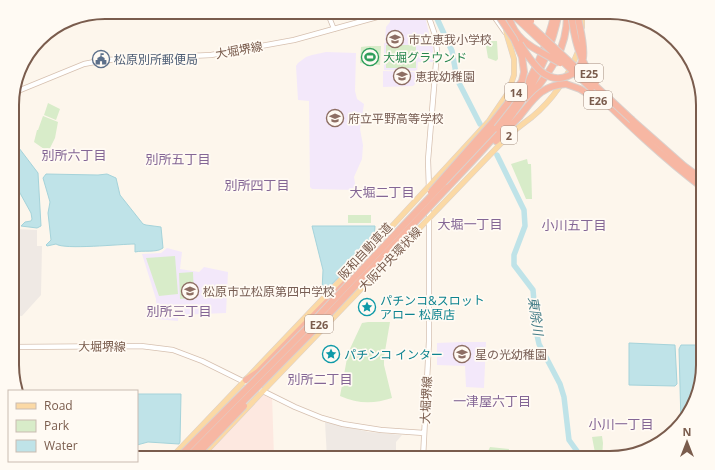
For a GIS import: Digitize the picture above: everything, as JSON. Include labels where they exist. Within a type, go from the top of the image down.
[{"type":"highway","name":"14","points":[[501,19],[537,68],[549,77],[558,78],[573,74],[582,62],[583,46],[578,19]]},
{"type":"highway","name":"14","points":[[399,230],[440,180],[492,123],[522,81],[524,67],[520,53],[514,39],[501,19]]},
{"type":"highway","name":"E26","points":[[510,19],[518,36],[526,44],[546,47],[558,62],[583,81]]},
{"type":"highway","points":[[516,19],[546,47]]},
{"type":"highway","points":[[522,19],[546,47]]},
{"type":"highway","name":"E25","points":[[530,19],[629,121],[680,170],[696,183]]},
{"type":"highway","points":[[546,47],[550,19]]},
{"type":"highway","name":"E26","points":[[546,47],[553,19]]},
{"type":"highway","name":"E26","points":[[546,47],[556,19]]},
{"type":"highway","name":"E26","points":[[508,121],[550,71],[563,47],[567,19]]},
{"type":"highway","name":"E25","points":[[572,19],[575,40],[583,64],[597,84],[629,121]]},
{"type":"highway","name":"阪和自動車道","points":[[185,451],[308,327],[399,230],[508,121],[532,86],[546,47]]},
{"type":"highway","name":"阪和自動車道","points":[[194,451],[338,304],[447,188],[496,132],[527,86],[546,47]]},
{"type":"highway","name":"E25","points":[[546,47],[570,61]]},
{"type":"highway","name":"E25","points":[[546,47],[629,121],[696,175]]},
{"type":"highway","name":"E26","points":[[447,188],[509,128],[536,97],[549,87],[566,84],[580,88],[629,121]]},
{"type":"highway","points":[[245,381],[258,372],[348,279],[394,236]]},
{"type":"highway","points":[[201,451],[240,411],[265,380]]},
{"type":"main road","name":"大堀堺線","points":[[21,89],[84,64],[101,60],[211,55],[294,40],[370,19]]},
{"type":"main road","name":"大堀堺線","points":[[19,347],[126,346],[173,350],[202,360],[309,412],[343,424],[381,430],[424,433],[429,341],[428,160],[436,51],[435,35],[429,19]]},
{"type":"main road","points":[[496,19],[509,39]]},
{"type":"main road","name":"大阪中央環状線","points":[[178,451],[476,137],[489,121],[508,93],[512,84],[515,67],[503,19]]},
{"type":"main road","name":"大阪中央環状線","points":[[207,451],[508,136],[539,111],[555,94],[572,66],[580,46],[582,19]]},
{"type":"main road","points":[[423,451],[424,433]]},
{"type":"street","points":[[330,19],[334,29]]},
{"type":"shaded area","points":[[390,19],[426,19],[431,42],[433,42],[433,62],[418,62],[417,71],[384,70],[384,43],[386,43],[386,27]]},
{"type":"shaded area","name":"府立平野高等学校","points":[[326,52],[356,53],[355,91],[357,99],[364,104],[360,129],[363,145],[362,159],[354,177],[356,190],[312,189],[310,187],[309,101],[298,100],[296,66],[306,57]]},
{"type":"shaded area","points":[[383,71],[415,72],[415,84],[413,86],[383,87]]},
{"type":"shaded area","points":[[19,229],[37,230],[37,246],[42,246],[41,295],[22,316],[19,316]]},
{"type":"shaded area","name":"松原市立松原第四中学校","points":[[167,248],[182,252],[180,269],[199,272],[204,267],[228,272],[226,313],[178,315],[178,321],[157,319],[156,299],[142,254],[161,253]]},
{"type":"shaded area","points":[[486,342],[484,388],[466,387],[465,366],[437,365],[437,343]]},
{"type":"shaded area","points":[[264,391],[272,395],[274,451],[207,451]]},
{"type":"shaded area","points":[[325,422],[369,432],[402,435],[396,442],[396,451],[327,451]]},
{"type":"green space","points":[[490,41],[497,41],[498,59],[496,61],[488,58],[486,46]]},
{"type":"green space","points":[[386,45],[416,45],[416,68],[386,68]]},
{"type":"green space","name":"大堀グラウンド","points":[[381,46],[380,65],[360,63],[361,47]]},
{"type":"green space","points":[[48,103],[60,109],[56,120],[44,115]]},
{"type":"green space","points":[[43,116],[58,122],[55,138],[50,148],[44,149],[34,142]]},
{"type":"green space","points":[[527,159],[528,164],[531,164],[532,199],[526,199],[511,164]]},
{"type":"green space","points":[[348,215],[371,215],[371,223],[348,223]]},
{"type":"green space","points":[[175,256],[178,294],[159,296],[146,258]]},
{"type":"green space","points":[[193,272],[194,298],[180,299],[179,273]]},
{"type":"green space","points":[[390,322],[384,365],[392,398],[372,402],[353,401],[340,396],[348,353],[362,323]]},
{"type":"green space","points":[[602,436],[602,451],[595,451],[592,437]]},
{"type":"green space","points":[[490,447],[509,449],[509,451],[488,451]]},
{"type":"water","points":[[19,148],[38,173],[41,226],[37,228],[21,226],[25,222],[31,221],[31,213],[19,191]]},
{"type":"water","points":[[46,174],[107,174],[116,178],[120,195],[143,224],[161,227],[163,248],[160,250],[135,252],[135,244],[70,247],[56,244],[47,246],[46,245],[51,240],[48,213],[50,202],[43,178]]},
{"type":"water","points":[[312,226],[375,226],[374,241],[324,292],[322,291],[323,270]]},
{"type":"water","points":[[629,343],[675,345],[677,384],[675,386],[629,385]]},
{"type":"water","points":[[681,345],[696,345],[696,370],[694,381],[687,403],[681,413],[679,349]]},
{"type":"water","points":[[138,394],[181,394],[179,444],[148,442],[138,445]]},
{"type":"waterway","name":"東除川","points":[[437,19],[452,51],[457,79],[480,124]]},
{"type":"waterway","name":"東除川","points":[[497,155],[524,210],[525,226],[514,255],[514,265],[533,290],[539,344],[560,384],[564,397],[569,440],[577,451]]},
{"type":"place","name":"市立恵我小学校","points":[[395,39]]},
{"type":"place","name":"大堀グラウンド","points":[[370,57]]},
{"type":"place","name":"松原別所郵便局","points":[[101,59]]},
{"type":"place","name":"恵我幼稚園","points":[[402,76]]},
{"type":"place","name":"府立平野高等学校","points":[[335,118]]},
{"type":"place","name":"松原市立松原第四中学校","points":[[190,291]]},
{"type":"place","name":"パチンコ&スロット アロー 松原店","points":[[367,307]]},
{"type":"place","name":"パチンコ インター","points":[[331,354]]},
{"type":"place","name":"星の光幼稚園","points":[[462,354]]},
{"type":"district","name":"別所六丁目","points":[[74,155]]},
{"type":"district","name":"別所五丁目","points":[[178,159]]},
{"type":"district","name":"別所四丁目","points":[[257,185]]},
{"type":"district","name":"大堀二丁目","points":[[382,192]]},
{"type":"district","name":"大堀一丁目","points":[[470,224]]},
{"type":"district","name":"小川五丁目","points":[[574,225]]},
{"type":"district","name":"別所三丁目","points":[[179,311]]},
{"type":"district","name":"別所二丁目","points":[[320,379]]},
{"type":"district","name":"一津屋六丁目","points":[[492,401]]},
{"type":"district","name":"小川一丁目","points":[[621,424]]}]
